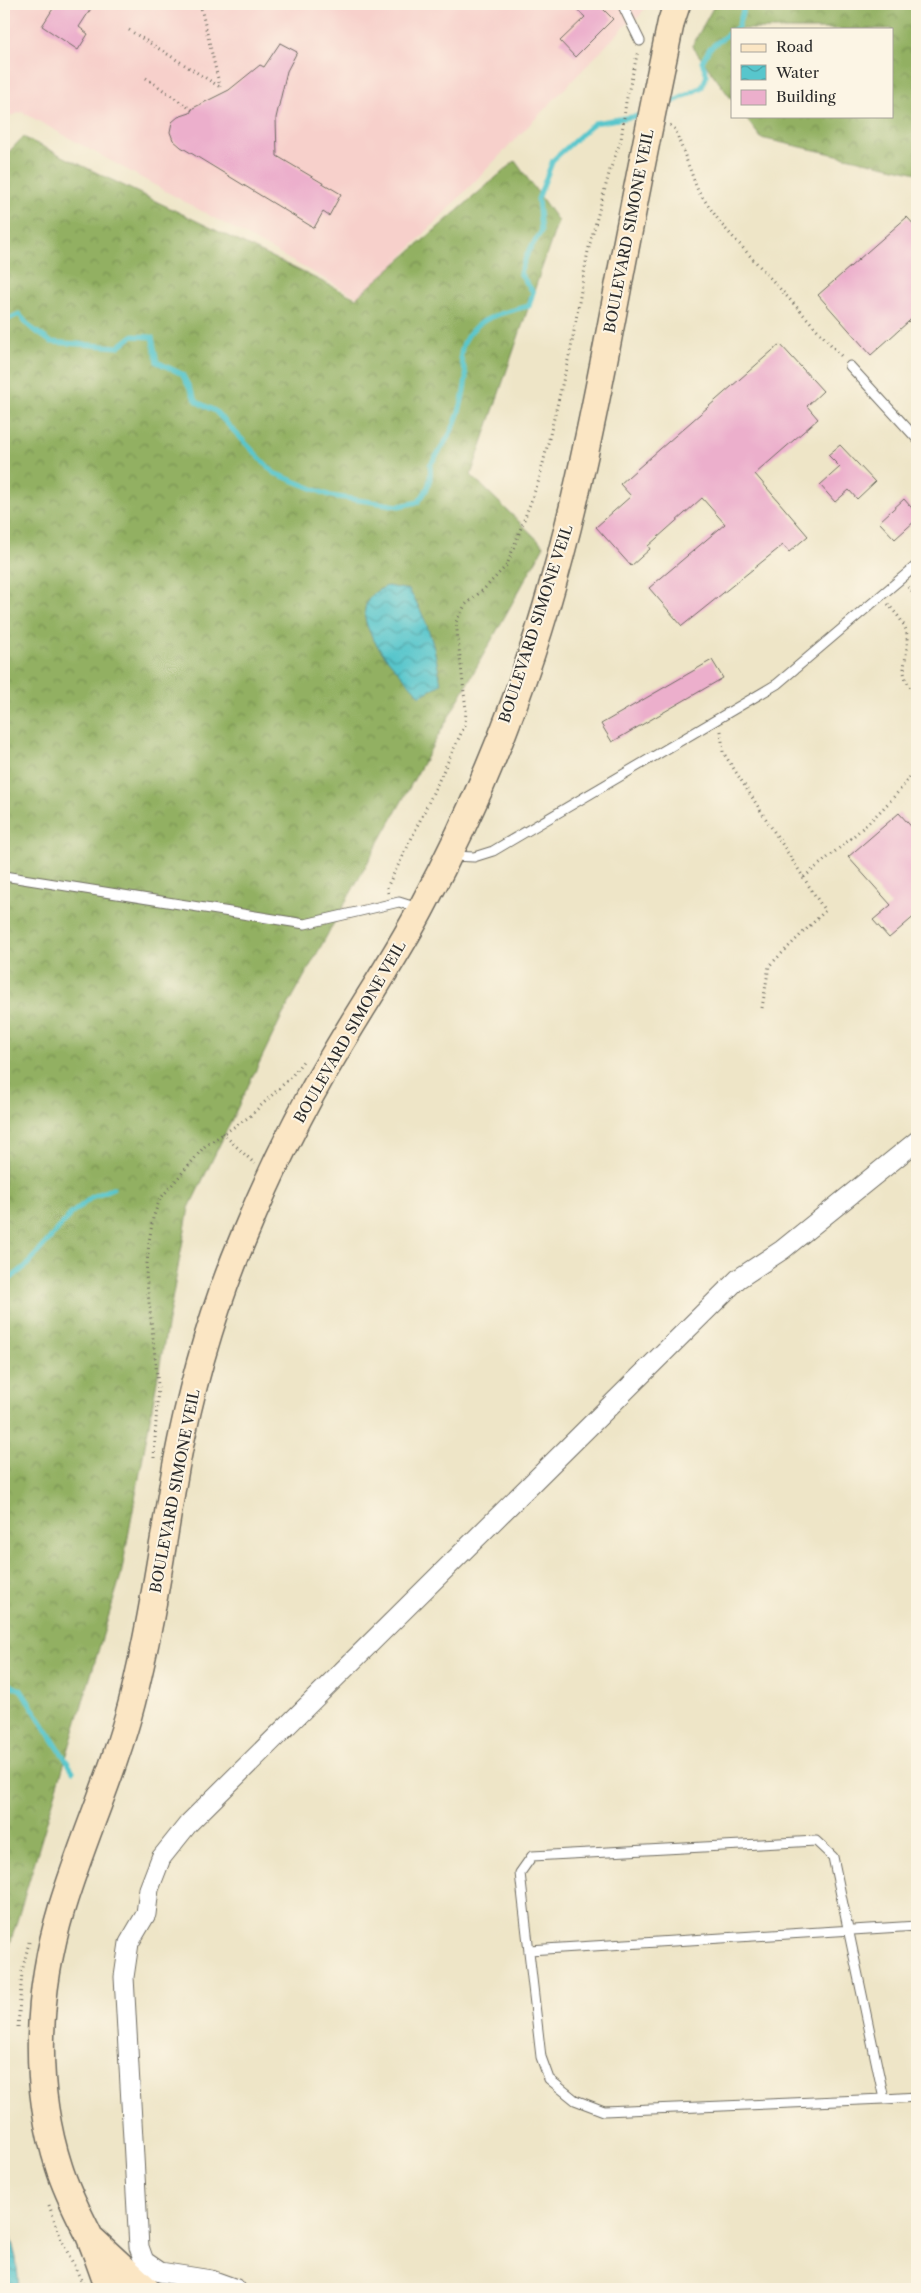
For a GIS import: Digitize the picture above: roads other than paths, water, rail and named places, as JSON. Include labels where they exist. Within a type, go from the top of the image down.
[{"type":"main road","name":"BOULEVARD SIMONE VEIL","points":[[109,2289],[89,2236],[74,2208],[58,2166],[43,2089],[40,2050],[42,1996],[62,1904],[115,1758],[143,1661],[177,1463],[191,1397],[210,1327],[243,1238],[269,1180],[332,1056],[383,976],[410,906],[448,855],[484,777],[516,698],[564,540],[590,436],[651,120],[671,22],[677,4]]},
{"type":"main road","name":"BOULEVARD SIMONE VEIL","points":[[89,2236],[146,2289]]},
{"type":"street","points":[[236,2289],[211,2280],[160,2272],[144,2261],[139,2247],[124,1977],[129,1943],[146,1914],[149,1888],[161,1858],[189,1823],[738,1279],[782,1250],[917,1141]]},
{"type":"lane","points":[[622,4],[640,41]]},
{"type":"lane","points":[[850,366],[917,439]]},
{"type":"lane","points":[[448,855],[474,857],[493,851],[777,684],[917,565]]},
{"type":"lane","points":[[4,876],[305,924],[410,906]]},
{"type":"lane","points":[[884,2099],[833,1857],[816,1841],[532,1856],[520,1873],[541,2057],[549,2079],[575,2100],[604,2111],[884,2099],[917,2097]]},
{"type":"lane","points":[[529,1950],[917,1926]]},
{"type":"water","points":[[387,586],[409,590],[422,613],[430,636],[441,684],[420,696],[379,648],[370,633],[365,619],[366,606],[373,594]]},
{"type":"water","points":[[4,2212],[16,2258],[19,2287],[17,2289],[4,2289]]},
{"type":"waterway","points":[[736,28],[745,4]]},
{"type":"waterway","points":[[663,107],[702,87],[707,75],[702,62],[710,48],[731,32]]},
{"type":"waterway","points":[[4,321],[19,314],[30,327],[51,342],[118,347],[132,336],[152,337],[157,362],[182,374],[197,402],[215,411],[274,473],[331,496],[399,506],[418,502],[428,485],[430,465],[450,434],[461,404],[466,378],[461,356],[464,342],[470,332],[487,319],[529,306],[533,292],[520,273],[528,252],[541,232],[538,199],[553,160],[594,123],[644,115]]},
{"type":"waterway","points":[[4,1284],[26,1266],[71,1214],[92,1197],[113,1188]]},
{"type":"waterway","points":[[4,1682],[21,1690],[73,1771]]}]
